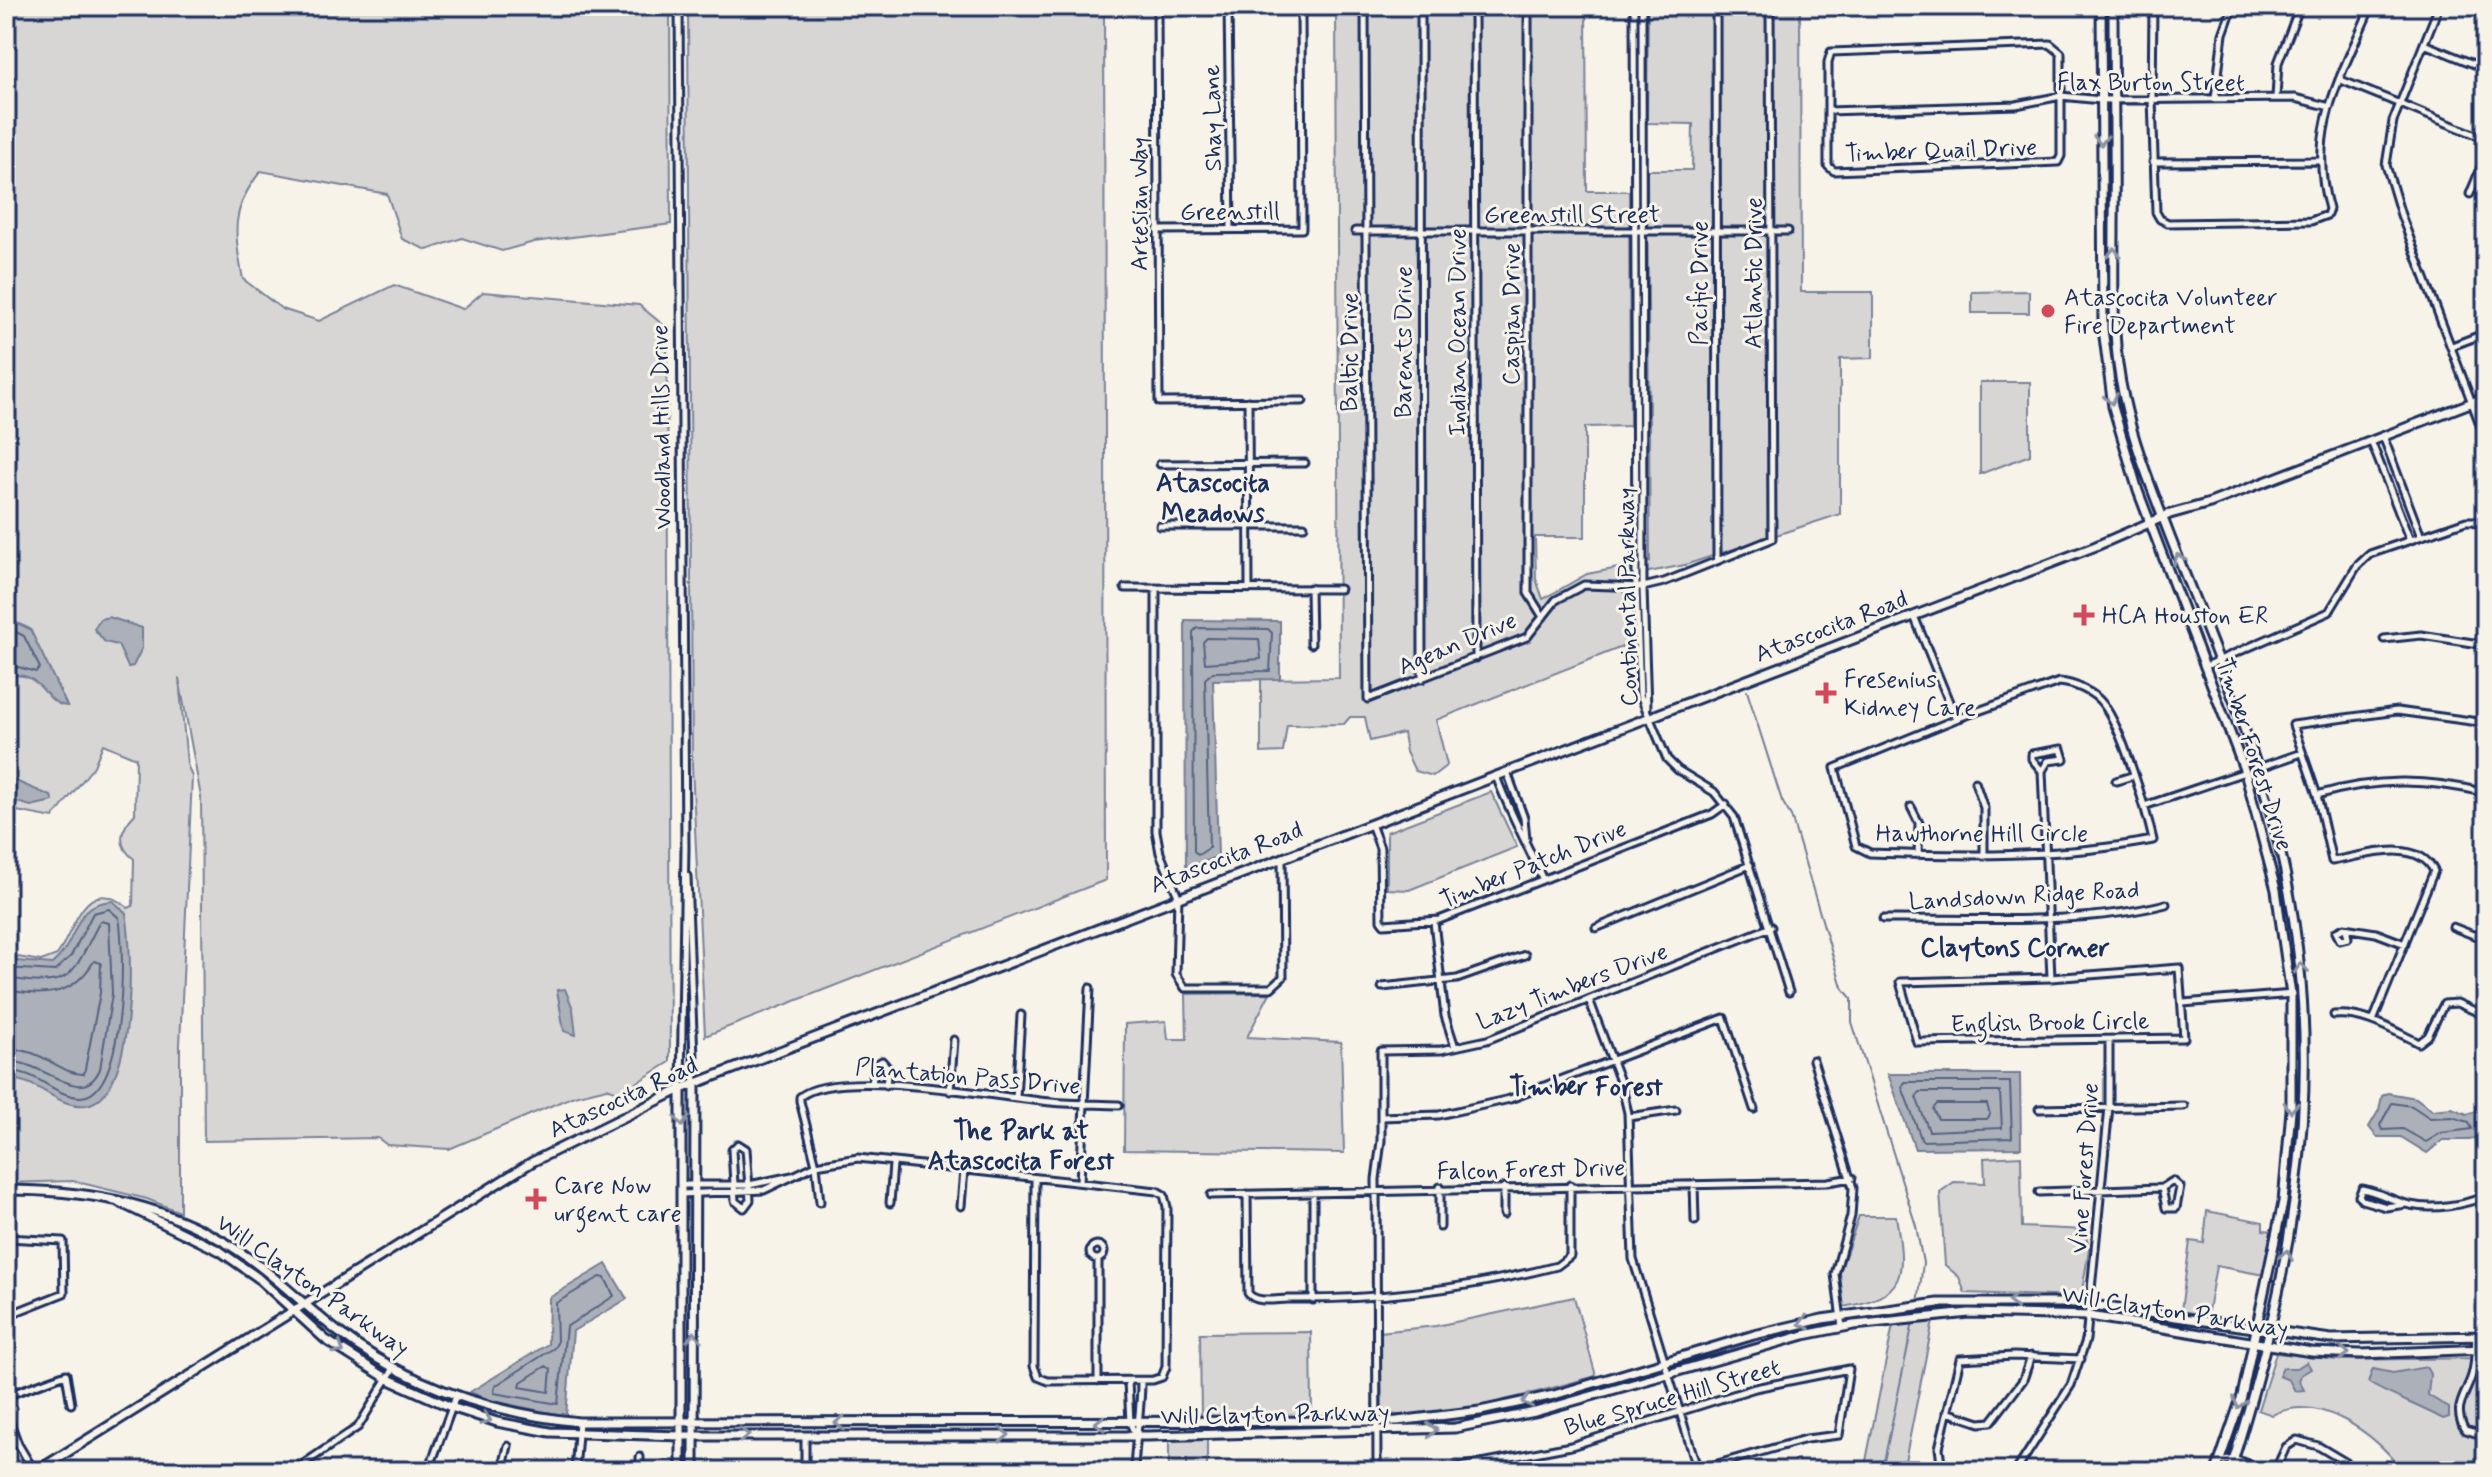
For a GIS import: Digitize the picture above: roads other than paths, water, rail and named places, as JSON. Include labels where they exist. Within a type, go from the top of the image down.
[{"type":"main road","name":"Timber Forest Drive","points":[[2102,6],[2104,347],[2118,429],[2245,772],[2276,890],[2291,995],[2292,1078],[2283,1202],[2242,1396],[2217,1467]]},
{"type":"main road","name":"Timber Forest Drive","points":[[2113,6],[2115,314],[2120,380],[2131,429],[2258,768],[2289,887],[2303,993],[2306,1077],[2296,1204],[2267,1345],[2231,1471]]},
{"type":"main road","name":"Atascocita Road","points":[[35,1471],[532,1162],[681,1089],[2163,517],[2210,503],[2486,397]]},
{"type":"main road","points":[[2245,772],[2258,768]]},
{"type":"main road","points":[[2292,1078],[2306,1077]]},
{"type":"main road","name":"Woodland Hills Drive","points":[[694,1471],[695,1084]]},
{"type":"main road","name":"Woodland Hills Drive","points":[[681,1089],[681,1471]]},
{"type":"main road","name":"Will Clayton Parkway","points":[[6,1190],[59,1190],[113,1199],[165,1214],[216,1237],[256,1263],[351,1341],[394,1368],[456,1396],[499,1409],[579,1422],[1276,1423],[1469,1413],[1574,1390],[1744,1338],[1840,1316],[1972,1301],[2090,1305],[2270,1331],[2359,1340],[2486,1336]]},
{"type":"main road","name":"Will Clayton Parkway","points":[[113,1199],[211,1245],[257,1277],[326,1340],[388,1379],[451,1407],[521,1428],[578,1433],[681,1436],[1276,1434],[1377,1432],[1473,1425],[1578,1400],[1748,1349],[1842,1327],[1972,1313],[2089,1316],[2267,1345],[2361,1354],[2486,1349]]},
{"type":"main road","points":[[211,1245],[216,1237]]},
{"type":"main road","points":[[681,1299],[695,1302]]},
{"type":"main road","points":[[1972,1301],[1972,1313]]},
{"type":"main road","points":[[1744,1338],[1748,1349]]},
{"type":"main road","points":[[1574,1390],[1578,1400]]},
{"type":"main road","points":[[1469,1413],[1473,1425]]},
{"type":"main road","points":[[919,1423],[920,1436]]},
{"type":"main road","points":[[1029,1423],[1030,1435]]},
{"type":"main road","points":[[1276,1423],[1276,1434]]},
{"type":"street","name":"Woodland Hills Drive","points":[[679,6],[685,847],[681,1089]]},
{"type":"street","name":"Artesian Way","points":[[1157,6],[1159,402],[1248,401]]},
{"type":"street","name":"Shay Lane","points":[[1228,6],[1231,229]]},
{"type":"street","name":"Greenstill","points":[[1157,230],[1302,229],[1301,6]]},
{"type":"street","name":"Baltic Drive","points":[[1365,6],[1368,699]]},
{"type":"street","name":"Barents Drive","points":[[1421,6],[1422,679]]},
{"type":"street","name":"Indian Ocean Drive","points":[[1474,6],[1476,658]]},
{"type":"street","name":"Caspian Drive","points":[[1528,6],[1528,593],[1544,617]]},
{"type":"street","name":"Continental Parkway","points":[[1634,6],[1644,688],[1648,717]]},
{"type":"street","name":"Continental Parkway","points":[[1642,6],[1636,586],[1640,695],[1648,717]]},
{"type":"street","name":"Pacific Drive","points":[[1716,6],[1717,561]]},
{"type":"street","name":"Atlantic Drive","points":[[1770,6],[1772,539]]},
{"type":"street","points":[[2153,6],[2153,162],[2160,219],[2168,223],[2320,219],[2329,209],[2319,161],[2322,128],[2371,6]]},
{"type":"street","points":[[2215,99],[2223,34],[2233,6]]},
{"type":"street","points":[[2276,98],[2278,63],[2300,6]]},
{"type":"street","points":[[2439,6],[2389,134],[2387,172],[2486,440]]},
{"type":"street","points":[[1828,111],[1831,52],[2050,44],[2059,49],[2061,96]]},
{"type":"street","points":[[2424,44],[2486,69]]},
{"type":"street","points":[[2341,80],[2486,139]]},
{"type":"street","name":"Flax Burton Street","points":[[1828,111],[2016,105],[2061,96],[2101,100],[2307,99],[2330,107]]},
{"type":"street","name":"Timber Quail Drive","points":[[1828,111],[1828,165],[1834,171],[2058,162],[2061,156],[2061,96]]},
{"type":"street","points":[[2470,194],[2486,155]]},
{"type":"street","points":[[2153,162],[2319,161]]},
{"type":"street","name":"Greenstill Street","points":[[1355,231],[1788,231]]},
{"type":"street","points":[[2452,346],[2486,333]]},
{"type":"street","points":[[1249,588],[1248,401],[1303,401]]},
{"type":"street","points":[[2383,436],[2420,534]]},
{"type":"street","points":[[2371,441],[2409,538]]},
{"type":"street","points":[[1160,464],[1305,463]]},
{"type":"street","points":[[2206,666],[2329,612],[2362,560],[2420,534],[2472,520],[2486,529]]},
{"type":"street","points":[[1160,526],[1304,526]]},
{"type":"street","name":"Agean Drive","points":[[1368,699],[1527,637],[1556,600],[1584,585],[1643,587],[1772,539]]},
{"type":"street","points":[[1125,588],[1340,589]]},
{"type":"street","points":[[1156,588],[1156,831],[1160,853],[1178,896],[1176,974],[1179,984],[1185,988],[1271,988],[1283,977],[1282,857]]},
{"type":"street","points":[[1310,588],[1311,644]]},
{"type":"street","points":[[1913,616],[1956,719],[2044,686],[2071,683],[2101,701],[2111,715],[2144,806],[2245,772]]},
{"type":"street","points":[[2384,639],[2421,635],[2486,645]]},
{"type":"street","points":[[1640,695],[1644,688]]},
{"type":"street","points":[[2373,1021],[2434,871],[2430,863],[2420,858],[2393,851],[2332,861],[2317,795],[2293,725],[2397,711],[2486,723]]},
{"type":"street","points":[[1648,717],[1661,749],[1673,766],[1714,792],[1726,804],[1738,827],[1789,992]]},
{"type":"street","name":"Hawthorne Hill Circle","points":[[1956,719],[1835,768],[1859,849],[1870,853],[1984,856],[2095,852],[2153,840],[2144,806]]},
{"type":"street","points":[[2042,771],[2032,759],[2032,754],[2061,749],[2064,759],[2048,761],[2042,771],[2051,978],[2179,968],[2183,1003],[2303,993]]},
{"type":"street","points":[[2258,768],[2303,752]]},
{"type":"street","points":[[1506,771],[1524,818],[1526,840]]},
{"type":"street","points":[[1496,775],[1513,823],[1526,840],[1542,878]]},
{"type":"street","points":[[2116,781],[2132,776]]},
{"type":"street","points":[[2317,795],[2355,785],[2419,780],[2486,793]]},
{"type":"street","points":[[1975,782],[1984,808],[1984,856]]},
{"type":"street","name":"Timber Patch Drive","points":[[1371,823],[1380,848],[1381,920],[1384,924],[1434,922],[1712,814],[1726,804]]},
{"type":"street","points":[[1911,807],[1919,823],[1918,855]]},
{"type":"street","name":"Woodland Hills Drive","points":[[685,847],[695,1084]]},
{"type":"street","points":[[1596,928],[1750,865]]},
{"type":"street","name":"Landsdown Ridge Road","points":[[1883,919],[2116,913],[2166,904]]},
{"type":"street","points":[[1434,922],[1445,1016],[1455,1047]]},
{"type":"street","name":"Lazy Timbers Drive","points":[[1381,1117],[1381,1051],[1455,1047],[1487,1040],[1590,1002],[1771,927]]},
{"type":"street","points":[[2453,927],[2486,940]]},
{"type":"street","points":[[2346,929],[2376,933],[2405,944]]},
{"type":"street","points":[[1382,987],[1476,974],[1525,955]]},
{"type":"street","name":"English Brook Circle","points":[[2051,978],[1900,982],[1917,1042],[2184,1038],[2183,1003]]},
{"type":"street","points":[[1080,1182],[1090,988]]},
{"type":"street","points":[[1590,1002],[1613,1059],[1629,1117],[1633,1259],[1697,1471]]},
{"type":"street","points":[[2334,1015],[2353,1015],[2373,1021],[2419,1043],[2428,1036],[2444,1004],[2457,1003],[2486,1016]]},
{"type":"street","points":[[1016,1098],[1021,1015]]},
{"type":"street","points":[[1377,1471],[1376,1193],[1381,1117],[1439,1115],[1482,1106],[1724,1018],[1754,1109]]},
{"type":"street","points":[[950,1091],[954,1040]]},
{"type":"street","name":"Vine Forest Drive","points":[[2016,1471],[2059,1405],[2081,1359],[2089,1316],[2109,1107],[2109,1040]]},
{"type":"street","points":[[1813,1060],[1852,1178],[1851,1216],[1835,1274],[1842,1327]]},
{"type":"street","points":[[872,1083],[875,1065],[882,1061],[888,1068],[886,1085]]},
{"type":"street","name":"Plantation Pass Drive","points":[[816,1165],[800,1097],[814,1089],[872,1083],[1119,1105]]},
{"type":"street","points":[[2039,1109],[2184,1106]]},
{"type":"street","points":[[1629,1117],[1676,1110]]},
{"type":"street","points":[[738,1144],[746,1149],[749,1188],[750,1200],[744,1208],[738,1207],[733,1185],[732,1150],[738,1144]]},
{"type":"street","points":[[682,1189],[734,1193],[801,1174],[816,1165],[844,1159],[964,1170],[1157,1191],[1164,1195],[1167,1207],[1164,1372],[1159,1379],[1056,1381],[1038,1377],[1034,1366],[1035,1178]]},
{"type":"street","points":[[890,1203],[893,1164]]},
{"type":"street","points":[[816,1165],[820,1202]]},
{"type":"street","points":[[961,1206],[964,1170]]},
{"type":"street","name":"Falcon Forest Drive","points":[[1211,1195],[1376,1193],[1440,1187],[1828,1182],[1852,1178]]},
{"type":"street","points":[[2039,1192],[2162,1188],[2171,1181],[2179,1184],[2176,1208],[2165,1205],[2162,1188]]},
{"type":"street","points":[[1694,1184],[1695,1221]]},
{"type":"street","points":[[696,1189],[733,1185],[749,1188]]},
{"type":"street","points":[[1247,1194],[1246,1286],[1252,1298],[1313,1300],[1377,1298],[1487,1283],[1557,1266],[1570,1257],[1570,1185]]},
{"type":"street","points":[[1440,1187],[1440,1227]]},
{"type":"street","points":[[1504,1187],[1504,1214]]},
{"type":"street","points":[[2406,1204],[2362,1189],[2359,1196],[2362,1200],[2386,1207],[2443,1205],[2486,1196]]},
{"type":"street","points":[[1313,1193],[1313,1300]]},
{"type":"street","points":[[6,1238],[63,1241],[64,1293],[6,1316]]},
{"type":"street","points":[[1098,1259],[1098,1381]]},
{"type":"street","points":[[2476,1336],[2473,1372],[2458,1404],[2458,1417],[2465,1430],[2486,1436]]},
{"type":"street","points":[[1942,1471],[1938,1453],[1960,1359],[2031,1356],[2081,1359]]},
{"type":"street","points":[[1947,1412],[1987,1423],[1993,1420],[2028,1371],[2031,1356]]},
{"type":"street","points":[[293,1471],[358,1427],[394,1368]]},
{"type":"street","name":"Blue Spruce Hill Street","points":[[1439,1471],[1571,1446],[1755,1388],[1849,1369],[1839,1435],[1806,1439],[1697,1471]]},
{"type":"street","points":[[6,1396],[66,1374],[71,1404]]},
{"type":"street","points":[[1128,1381],[1130,1423],[1135,1435]]},
{"type":"street","points":[[1134,1471],[1141,1381]]},
{"type":"street","points":[[454,1471],[431,1464],[456,1396]]},
{"type":"street","points":[[6,1412],[18,1444],[35,1471]]},
{"type":"street","points":[[575,1471],[579,1422]]},
{"type":"street","points":[[805,1435],[805,1471]]},
{"type":"street","points":[[2275,1471],[2286,1447],[2297,1440],[2318,1446],[2360,1471]]},
{"type":"street","points":[[502,1471],[508,1446]]},
{"type":"street","points":[[640,1457],[640,1471]]},
{"type":"street","points":[[2217,1467],[2234,1459],[2266,1471]]},
{"type":"street","points":[[2217,1467],[2231,1471]]},
{"type":"water","points":[[109,617],[142,628],[142,648],[133,666],[128,667],[118,645],[105,642],[94,629],[100,619]]},
{"type":"water","points":[[6,618],[30,629],[67,706],[52,700],[27,677],[6,677]]},
{"type":"water","points":[[1185,620],[1280,621],[1280,679],[1213,680],[1218,856],[1186,869]]},
{"type":"water","points":[[6,777],[51,796],[53,801],[31,806],[6,799]]},
{"type":"water","points":[[113,901],[126,913],[130,958],[127,1021],[114,1077],[102,1096],[86,1105],[65,1102],[27,1083],[6,1080],[6,960],[52,964],[68,944],[82,915],[99,903]]},
{"type":"water","points":[[565,989],[573,1009],[576,1035],[564,1031],[557,990]]},
{"type":"water","points":[[1888,1074],[2020,1074],[2021,1148],[1915,1149]]},
{"type":"water","points":[[2388,1093],[2416,1098],[2432,1110],[2452,1108],[2467,1114],[2477,1111],[2483,1135],[2470,1140],[2443,1140],[2427,1153],[2401,1137],[2377,1137],[2369,1127],[2379,1110],[2382,1096]]},
{"type":"water","points":[[606,1264],[627,1299],[573,1331],[566,1416],[492,1401],[470,1392],[548,1344],[549,1298]]},
{"type":"water","points":[[2307,1362],[2311,1369],[2301,1375],[2299,1381],[2304,1390],[2295,1391],[2289,1380],[2279,1376],[2283,1368],[2297,1368]]},
{"type":"water","points":[[2426,1367],[2430,1374],[2428,1395],[2449,1408],[2449,1417],[2443,1419],[2368,1382],[2373,1369],[2393,1373]]},
{"type":"waterway","points":[[1747,691],[1782,801],[1791,816],[1842,987],[1852,999],[1852,1022],[1916,1226],[1923,1263],[1918,1304]]},
{"type":"waterway","points":[[1882,1471],[1913,1322]]},
{"type":"waterway","points":[[1187,1459],[1187,1471]]},
{"type":"place","name":"Atascocita Volunteer Fire Department","points":[[2048,311]]},
{"type":"place","name":"HCA Houston ER","points":[[2084,615]]},
{"type":"place","name":"Fresenius Kidney Care","points":[[1826,693]]},
{"type":"place","name":"Care Now urgent care","points":[[536,1199]]},
{"type":"district","name":"Atascocita Meadows","points":[[1213,497]]},
{"type":"district","name":"Claytons Corner","points":[[2015,947]]},
{"type":"district","name":"Timber Forest","points":[[1586,1086]]},
{"type":"district","name":"The Park at Atascocita Forest","points":[[1021,1145]]}]
